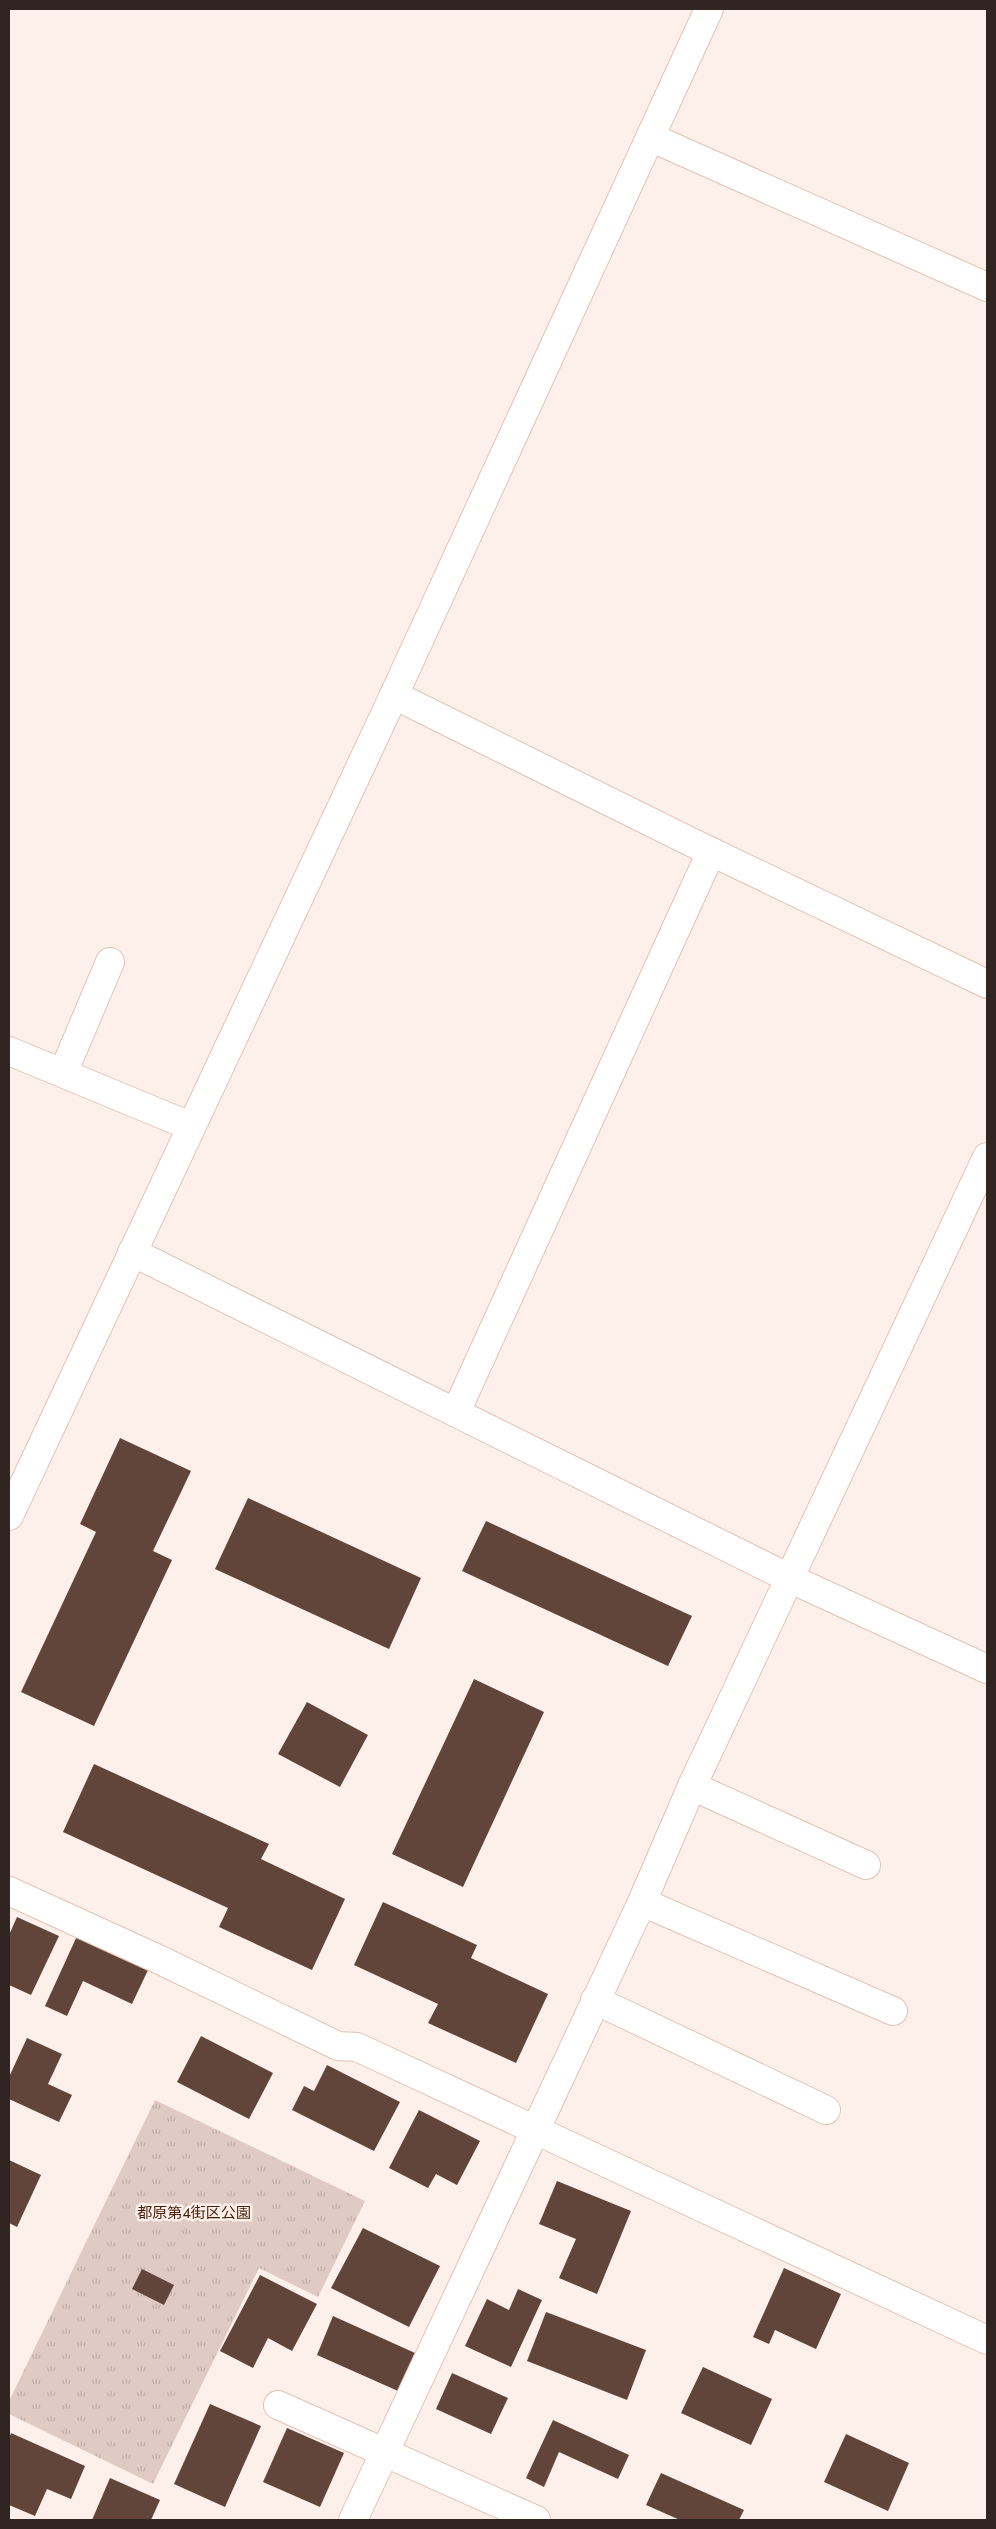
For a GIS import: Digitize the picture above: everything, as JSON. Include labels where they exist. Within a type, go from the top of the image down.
[{"type":"street","points":[[9,1516],[190,1126],[394,695],[709,9]]},
{"type":"street","points":[[650,137],[986,284]]},
{"type":"street","points":[[394,695],[711,852],[987,984]]},
{"type":"street","points":[[456,1412],[711,852]]},
{"type":"street","points":[[63,1073],[110,962]]},
{"type":"street","points":[[9,1051],[190,1126]]},
{"type":"street","points":[[353,2520],[642,1902],[692,1786],[791,1579],[987,1157]]},
{"type":"street","points":[[132,1252],[791,1579],[987,1669]]},
{"type":"street","points":[[692,1786],[866,1865]]},
{"type":"street","points":[[9,1891],[149,1955],[338,2046],[356,2047],[987,2340]]},
{"type":"street","points":[[642,1902],[893,2011]]},
{"type":"street","points":[[595,2000],[826,2110]]},
{"type":"street","points":[[278,2405],[536,2520]]},
{"type":"green space","name":"都原第4街区公園","points":[[155,2100],[365,2201],[318,2297],[259,2268],[153,2484],[9,2414],[9,2401]]},
{"type":"building","points":[[120,1438],[191,1471],[153,1551],[172,1560],[94,1726],[21,1692],[96,1532],[80,1524]]},
{"type":"building","points":[[248,1498],[421,1578],[389,1649],[215,1569]]},
{"type":"building","points":[[486,1521],[692,1616],[668,1666],[462,1571]]},
{"type":"building","points":[[474,1679],[544,1712],[463,1887],[392,1854]]},
{"type":"building","points":[[307,1702],[368,1735],[340,1787],[278,1754]]},
{"type":"building","points":[[94,1764],[269,1844],[261,1859],[345,1899],[312,1970],[219,1927],[228,1908],[63,1832]]},
{"type":"building","points":[[383,1902],[477,1945],[471,1958],[548,1994],[516,2063],[428,2023],[438,2004],[354,1965]]},
{"type":"building","points":[[17,1917],[59,1936],[31,1995],[9,1985],[9,1935]]},
{"type":"building","points":[[77,1936],[148,1970],[132,2004],[83,1981],[67,2016],[45,2006]]},
{"type":"building","points":[[201,2036],[273,2073],[249,2119],[177,2082]]},
{"type":"building","points":[[27,2038],[62,2054],[48,2084],[72,2095],[59,2122],[9,2099],[9,2077]]},
{"type":"building","points":[[327,2065],[400,2102],[374,2151],[292,2110],[304,2086],[314,2091]]},
{"type":"building","points":[[419,2110],[480,2141],[457,2185],[436,2174],[428,2188],[389,2168]]},
{"type":"building","points":[[9,2160],[41,2175],[17,2227],[9,2223]]},
{"type":"building","points":[[557,2181],[631,2211],[597,2294],[559,2278],[576,2239],[539,2224]]},
{"type":"building","points":[[363,2228],[440,2266],[409,2327],[331,2288]]},
{"type":"building","points":[[784,2268],[841,2294],[816,2349],[775,2330],[769,2344],[753,2337]]},
{"type":"building","points":[[142,2269],[174,2285],[164,2305],[132,2289]]},
{"type":"building","points":[[260,2275],[317,2304],[292,2351],[268,2338],[253,2368],[220,2351]]},
{"type":"building","points":[[518,2289],[542,2300],[511,2367],[465,2346],[487,2299],[509,2310]]},
{"type":"building","points":[[546,2312],[646,2350],[627,2400],[527,2361]]},
{"type":"building","points":[[333,2316],[415,2353],[398,2391],[317,2355]]},
{"type":"building","points":[[703,2367],[772,2399],[751,2445],[681,2413]]},
{"type":"building","points":[[452,2373],[508,2398],[491,2434],[436,2409]]},
{"type":"building","points":[[210,2404],[261,2426],[225,2507],[174,2484]]},
{"type":"building","points":[[553,2420],[629,2455],[618,2479],[559,2452],[544,2487],[526,2478]]},
{"type":"building","points":[[287,2428],[344,2453],[320,2507],[263,2482]]},
{"type":"building","points":[[11,2433],[85,2466],[71,2499],[47,2489],[35,2516],[9,2505],[9,2439]]},
{"type":"building","points":[[846,2434],[909,2463],[888,2511],[824,2482]]},
{"type":"building","points":[[661,2473],[744,2510],[739,2520],[680,2520],[646,2505]]},
{"type":"building","points":[[110,2478],[160,2500],[151,2520],[92,2520]]}]
